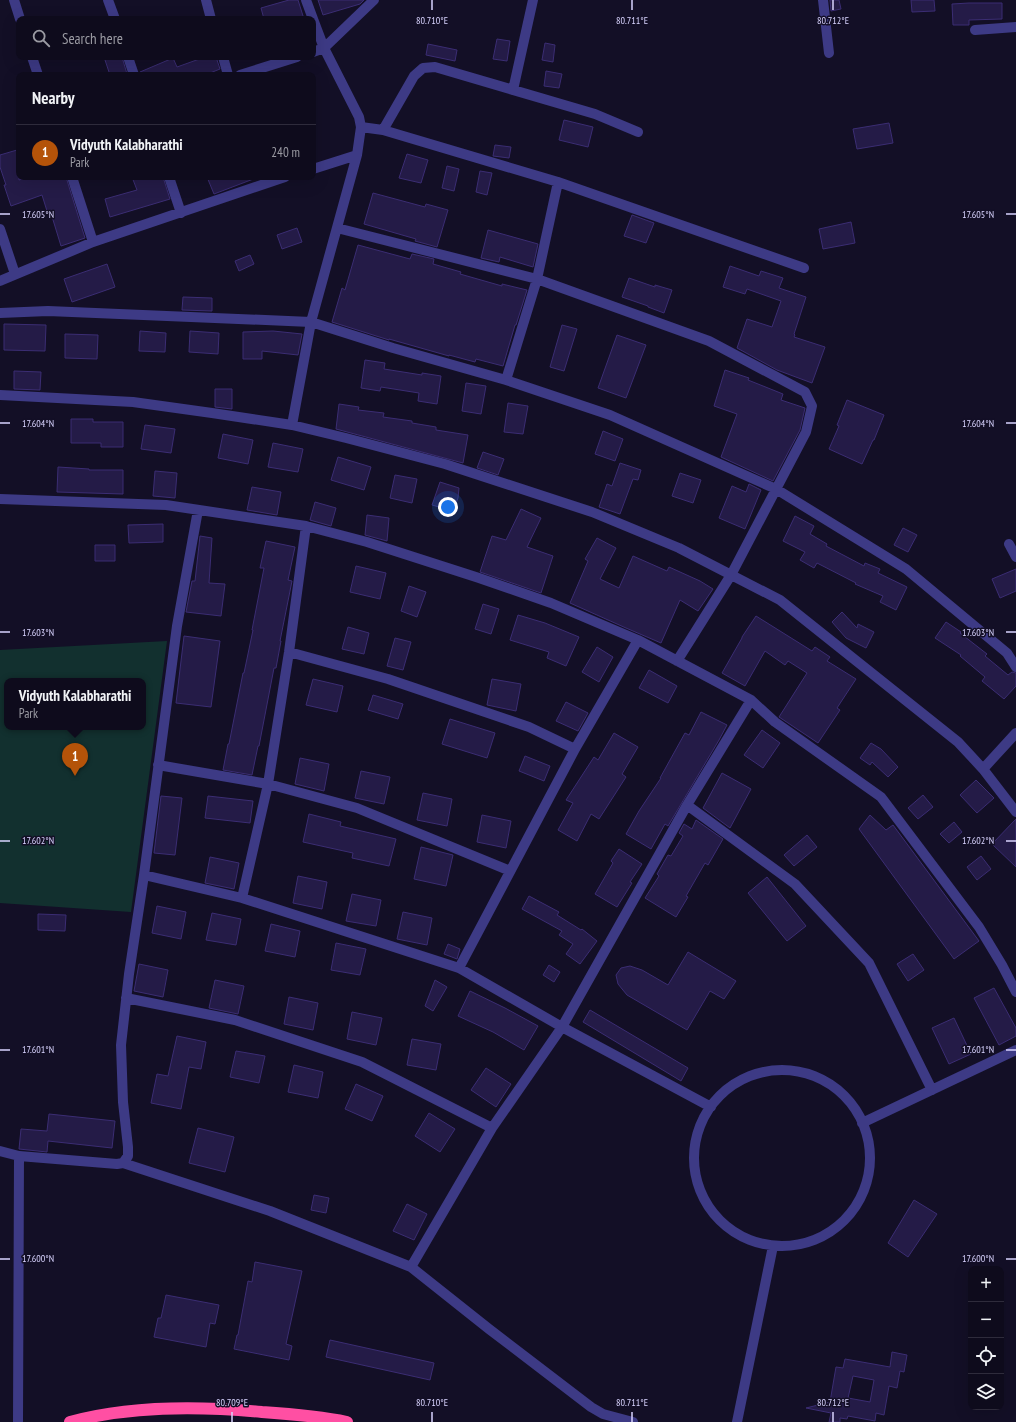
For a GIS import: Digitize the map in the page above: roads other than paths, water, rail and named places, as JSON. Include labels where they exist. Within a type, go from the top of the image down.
[{"type":"highway","points":[[70,1422],[117,1413],[168,1408],[216,1408],[328,1418],[347,1422]]},
{"type":"street","points":[[14,0],[19,16]]},
{"type":"street","points":[[108,0],[114,16]]},
{"type":"street","points":[[206,0],[211,16]]},
{"type":"street","points":[[306,0],[312,16]]},
{"type":"street","points":[[316,51],[324,48],[374,0]]},
{"type":"street","points":[[513,90],[533,0]]},
{"type":"street","points":[[824,0],[829,53]]},
{"type":"street","points":[[975,30],[1016,26]]},
{"type":"street","points":[[292,426],[311,322],[357,155],[361,127],[359,116],[324,48],[316,27]]},
{"type":"street","points":[[33,60],[37,72]]},
{"type":"street","points":[[129,60],[133,72]]},
{"type":"street","points":[[224,60],[227,72]]},
{"type":"street","points":[[250,72],[288,60]]},
{"type":"street","points":[[383,130],[414,76],[424,68],[436,67],[595,114],[638,132]]},
{"type":"street","points":[[361,127],[383,130],[558,182],[804,268]]},
{"type":"street","points":[[316,168],[357,155]]},
{"type":"street","points":[[73,180],[93,242]]},
{"type":"street","points":[[170,180],[181,213]]},
{"type":"street","points":[[0,281],[93,242],[181,213],[264,180]]},
{"type":"street","points":[[506,380],[537,279],[558,182]]},
{"type":"street","points":[[337,228],[537,279],[708,341],[805,392],[812,406],[806,432],[731,575],[678,661]]},
{"type":"street","points":[[0,229],[15,274]]},
{"type":"street","points":[[0,313],[48,311],[311,322],[393,348],[506,380],[610,415],[776,489],[906,569],[1007,653],[1016,667]]},
{"type":"street","points":[[0,395],[133,402],[292,426],[346,438],[445,464],[592,512],[679,548],[780,600],[958,742],[983,769],[1016,812]]},
{"type":"street","points":[[0,499],[166,505],[306,526],[367,542],[479,578],[551,603],[638,640],[751,700],[775,722],[881,797],[979,927],[1016,992]]},
{"type":"street","points":[[123,1164],[128,1156],[123,1102],[121,1045],[126,998],[178,626],[198,510]]},
{"type":"street","points":[[242,898],[268,784],[290,652],[306,526]]},
{"type":"street","points":[[1009,544],[1016,557]]},
{"type":"street","points":[[459,968],[575,749],[638,640]]},
{"type":"street","points":[[290,652],[388,679],[529,727],[575,749]]},
{"type":"street","points":[[411,1267],[492,1128],[562,1027],[687,805],[751,700]]},
{"type":"street","points":[[983,769],[1016,733]]},
{"type":"street","points":[[158,765],[268,784],[357,808],[510,871]]},
{"type":"street","points":[[687,805],[795,884],[869,962],[932,1090]]},
{"type":"street","points":[[144,875],[242,898],[459,968],[562,1027],[710,1107]]},
{"type":"street","points":[[126,998],[235,1020],[362,1062],[492,1128]]},
{"type":"street","points":[[862,1122],[1016,1050]]},
{"type":"street","points":[[778,1071],[791,1071],[816,1078],[833,1088],[848,1101],[856,1111],[867,1135],[870,1161],[865,1186],[853,1210],[845,1220],[835,1228],[812,1241],[799,1244],[773,1246],[748,1239],[731,1229],[716,1216],[708,1206],[697,1182],[694,1156],[698,1130],[710,1107],[729,1089],[752,1076],[778,1071]]},
{"type":"street","points":[[0,1151],[19,1156],[123,1164],[270,1211],[411,1267],[591,1407],[603,1414],[633,1422]]},
{"type":"street","points":[[18,1422],[19,1156]]},
{"type":"street","points":[[737,1422],[773,1246]]},
{"type":"place","name":"Vidyuth Kalabharathi","points":[[75,776]]}]
